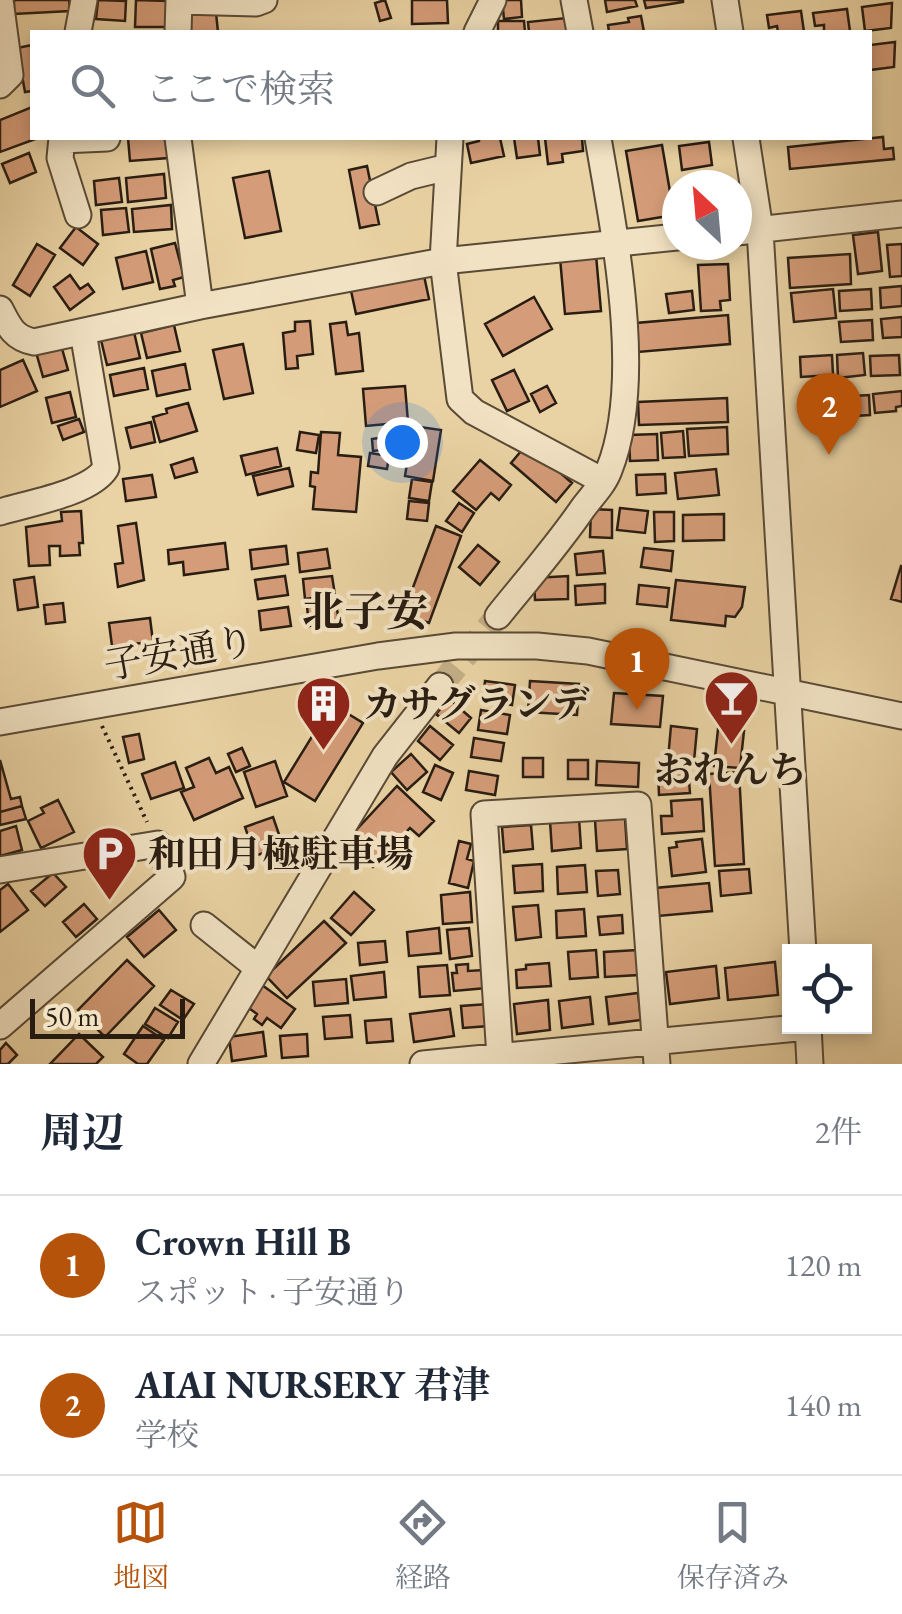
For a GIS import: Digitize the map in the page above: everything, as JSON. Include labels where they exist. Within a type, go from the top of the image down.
[{"type":"street","points":[[0,0],[10,75],[0,85]]},
{"type":"street","points":[[78,30],[84,0]]},
{"type":"street","points":[[178,30],[178,0],[264,0]]},
{"type":"street","points":[[574,0],[580,30]]},
{"type":"street","points":[[725,0],[730,30]]},
{"type":"street","points":[[478,30],[487,2]]},
{"type":"street","points":[[62,140],[60,158],[78,215]]},
{"type":"street","points":[[178,140],[200,306]]},
{"type":"street","points":[[450,140],[443,261],[460,400],[474,412],[603,480]]},
{"type":"street","points":[[498,616],[564,536],[608,473],[622,424],[625,323],[598,140]]},
{"type":"street","points":[[746,140],[747,170]]},
{"type":"street","points":[[378,192],[411,176],[448,167]]},
{"type":"street","points":[[752,231],[902,214]]},
{"type":"street","points":[[0,309],[11,331],[21,340],[34,342],[200,306],[443,261],[662,238]]},
{"type":"street","points":[[751,260],[802,944]]},
{"type":"street","points":[[0,512],[99,480],[106,468],[84,332]]},
{"type":"street","name":"子安通り","points":[[0,722],[456,646],[537,646],[588,651],[902,716]]},
{"type":"street","points":[[201,1064],[385,756],[440,686]]},
{"type":"street","points":[[500,1057],[484,814],[638,805],[656,1053]]},
{"type":"street","points":[[0,870],[158,844],[172,878],[0,1026]]},
{"type":"street","points":[[204,925],[258,968]]},
{"type":"street","points":[[423,1064],[500,1057],[656,1053],[782,1031]]},
{"type":"street","points":[[808,1034],[810,1064]]},
{"type":"path","points":[[102,726],[158,844]]},
{"type":"building","points":[[14,0],[69,0],[70,11],[14,14]]},
{"type":"building","points":[[98,0],[126,1],[125,21],[96,19]]},
{"type":"building","points":[[136,0],[168,1],[168,27],[135,27]]},
{"type":"building","points":[[385,0],[391,18],[380,21],[375,3]]},
{"type":"building","points":[[412,0],[447,0],[448,23],[412,24]]},
{"type":"building","points":[[502,0],[521,0],[522,17],[504,19]]},
{"type":"building","points":[[605,0],[635,0],[637,6],[607,12]]},
{"type":"building","points":[[644,0],[683,0],[683,2],[646,8]]},
{"type":"building","points":[[892,3],[891,28],[865,30],[862,7]]},
{"type":"building","points":[[847,9],[850,30],[815,26],[813,13]]},
{"type":"building","points":[[801,11],[804,30],[769,28],[767,15]]},
{"type":"building","points":[[216,13],[218,30],[191,30],[190,15]]},
{"type":"building","points":[[641,16],[644,30],[609,30],[608,25],[629,22],[628,18]]},
{"type":"building","points":[[566,18],[568,30],[529,30],[528,22]]},
{"type":"building","points":[[498,21],[524,21],[525,30],[498,30]]},
{"type":"building","points":[[895,42],[894,67],[872,70],[872,45]]},
{"type":"building","points":[[30,45],[30,91],[25,92],[17,48]]},
{"type":"building","points":[[30,108],[33,140],[0,152],[0,120]]},
{"type":"building","points":[[883,137],[884,149],[893,148],[894,159],[790,169],[788,147]]},
{"type":"building","points":[[128,140],[166,140],[168,158],[130,161]]},
{"type":"building","points":[[500,140],[504,156],[471,163],[467,144]]},
{"type":"building","points":[[514,140],[538,140],[540,155],[517,158]]},
{"type":"building","points":[[545,140],[582,140],[583,151],[562,154],[563,162],[548,164]]},
{"type":"building","points":[[709,142],[712,165],[682,170],[679,146]]},
{"type":"building","points":[[662,145],[666,170],[662,170],[662,217],[638,221],[626,151]]},
{"type":"building","points":[[29,153],[36,172],[10,183],[2,164]]},
{"type":"building","points":[[367,166],[379,224],[360,228],[349,170]]},
{"type":"building","points":[[269,171],[281,231],[245,238],[233,178]]},
{"type":"building","points":[[164,174],[166,198],[128,202],[126,178]]},
{"type":"building","points":[[119,178],[122,202],[96,205],[94,181]]},
{"type":"building","points":[[171,205],[172,229],[134,232],[132,209]]},
{"type":"building","points":[[126,208],[129,232],[103,235],[101,210]]},
{"type":"building","points":[[76,227],[98,244],[83,265],[60,248]]},
{"type":"building","points":[[878,232],[882,271],[858,274],[853,235]]},
{"type":"building","points":[[175,243],[184,277],[173,280],[175,286],[160,289],[151,249]]},
{"type":"building","points":[[37,244],[55,255],[30,296],[13,285]]},
{"type":"building","points":[[902,244],[902,276],[890,277],[887,245]]},
{"type":"building","points":[[146,251],[153,282],[123,289],[116,258]]},
{"type":"building","points":[[850,254],[851,284],[790,288],[788,258]]},
{"type":"building","points":[[596,255],[601,311],[565,314],[560,258]]},
{"type":"building","points":[[728,264],[730,300],[720,301],[721,310],[701,311],[698,265]]},
{"type":"building","points":[[423,271],[429,299],[356,314],[350,286]]},
{"type":"building","points":[[70,275],[80,289],[88,284],[94,292],[70,310],[54,287]]},
{"type":"building","points":[[902,286],[902,306],[881,308],[880,288]]},
{"type":"building","points":[[833,289],[836,318],[794,322],[791,293]]},
{"type":"building","points":[[871,289],[872,309],[840,311],[839,291]]},
{"type":"building","points":[[692,291],[694,310],[669,313],[666,294]]},
{"type":"building","points":[[534,297],[552,329],[503,356],[485,324]]},
{"type":"building","points":[[728,315],[730,344],[638,352],[636,323]]},
{"type":"building","points":[[902,317],[902,337],[883,338],[881,319]]},
{"type":"building","points":[[872,320],[873,340],[841,342],[839,322]]},
{"type":"building","points":[[310,321],[313,354],[297,356],[298,368],[286,369],[283,333],[295,331],[295,322]]},
{"type":"building","points":[[346,322],[348,335],[359,333],[363,371],[336,374],[330,324]]},
{"type":"building","points":[[174,325],[180,351],[147,358],[141,333]]},
{"type":"building","points":[[134,332],[140,358],[107,365],[101,340]]},
{"type":"building","points":[[243,344],[253,393],[224,399],[213,350]]},
{"type":"building","points":[[61,345],[68,370],[43,377],[36,352]]},
{"type":"building","points":[[863,353],[865,375],[838,378],[837,355]]},
{"type":"building","points":[[832,355],[833,375],[801,377],[800,357]]},
{"type":"building","points":[[899,355],[900,375],[871,376],[870,356]]},
{"type":"building","points":[[23,360],[37,391],[0,407],[0,370]]},
{"type":"building","points":[[185,364],[190,389],[157,396],[152,371]]},
{"type":"building","points":[[144,368],[148,389],[114,396],[110,375]]},
{"type":"building","points":[[514,370],[529,401],[507,411],[492,380]]},
{"type":"building","points":[[405,386],[408,422],[366,426],[363,389]]},
{"type":"building","points":[[547,386],[556,403],[540,412],[531,394]]},
{"type":"building","points":[[902,391],[902,406],[896,407],[896,411],[875,413],[873,394]]},
{"type":"building","points":[[70,392],[76,417],[52,423],[46,398]]},
{"type":"building","points":[[869,395],[870,415],[838,417],[837,397]]},
{"type":"building","points":[[833,397],[834,417],[802,419],[800,399]]},
{"type":"building","points":[[727,398],[728,422],[639,425],[638,402]]},
{"type":"building","points":[[188,403],[197,431],[160,442],[153,417]]},
{"type":"building","points":[[79,419],[84,432],[63,440],[58,426]]},
{"type":"building","points":[[151,422],[155,442],[131,448],[126,428]]},
{"type":"building","points":[[413,426],[441,430],[433,481],[405,476]]},
{"type":"building","points":[[727,427],[728,454],[689,456],[687,429]]},
{"type":"building","points":[[683,431],[685,457],[663,458],[661,433]]},
{"type":"building","points":[[300,432],[319,435],[316,453],[297,450]]},
{"type":"building","points":[[321,432],[340,433],[338,455],[361,457],[356,512],[313,509],[315,487],[310,486],[311,472],[318,473]]},
{"type":"building","points":[[657,434],[658,460],[630,461],[629,435]]},
{"type":"building","points":[[391,436],[393,449],[373,451],[372,439]]},
{"type":"building","points":[[527,444],[572,483],[556,502],[511,463]]},
{"type":"building","points":[[277,448],[281,466],[246,475],[241,456]]},
{"type":"building","points":[[370,453],[389,456],[387,469],[368,466]]},
{"type":"building","points":[[193,458],[197,472],[175,478],[171,465]]},
{"type":"building","points":[[480,460],[511,485],[499,500],[491,493],[476,510],[453,491]]},
{"type":"building","points":[[289,468],[293,486],[258,495],[253,476]]},
{"type":"building","points":[[716,469],[719,495],[678,499],[675,473]]},
{"type":"building","points":[[665,474],[666,493],[637,495],[636,475]]},
{"type":"building","points":[[152,475],[156,497],[126,501],[123,479]]},
{"type":"building","points":[[412,479],[432,482],[429,501],[409,498]]},
{"type":"building","points":[[409,501],[429,503],[427,521],[407,519]]},
{"type":"building","points":[[459,503],[474,513],[462,532],[446,521]]},
{"type":"building","points":[[620,508],[648,511],[645,533],[617,530]]},
{"type":"building","points":[[591,509],[612,510],[612,538],[590,537]]},
{"type":"building","points":[[81,511],[80,555],[60,556],[60,546],[49,546],[50,565],[29,566],[26,527],[62,521],[61,512]]},
{"type":"building","points":[[654,512],[674,512],[674,541],[655,542]]},
{"type":"building","points":[[724,514],[724,540],[683,541],[683,515]]},
{"type":"building","points":[[136,523],[144,580],[118,587],[115,564],[123,563],[118,526]]},
{"type":"building","points":[[436,526],[461,536],[429,623],[403,614]]},
{"type":"building","points":[[225,543],[228,569],[184,575],[183,562],[169,564],[168,550]]},
{"type":"building","points":[[478,545],[499,562],[480,585],[459,567]]},
{"type":"building","points":[[286,546],[288,564],[252,569],[250,550]]},
{"type":"building","points":[[644,548],[673,551],[671,571],[641,567]]},
{"type":"building","points":[[327,549],[330,568],[300,572],[298,553]]},
{"type":"building","points":[[603,551],[605,573],[577,575],[575,554]]},
{"type":"building","points":[[902,566],[902,602],[891,599]]},
{"type":"building","points":[[285,576],[288,595],[258,599],[255,580]]},
{"type":"building","points":[[332,576],[335,595],[305,599],[303,579]]},
{"type":"building","points":[[568,576],[568,599],[535,600],[534,578]]},
{"type":"building","points":[[34,577],[38,607],[18,610],[14,580]]},
{"type":"building","points":[[676,580],[745,587],[742,607],[735,617],[726,616],[725,626],[671,620]]},
{"type":"building","points":[[605,584],[605,603],[576,605],[575,586]]},
{"type":"building","points":[[639,585],[669,588],[667,607],[637,604]]},
{"type":"building","points":[[63,603],[65,622],[46,624],[44,605]]},
{"type":"building","points":[[336,603],[339,622],[309,626],[307,606]]},
{"type":"building","points":[[288,607],[291,626],[261,630],[259,611]]},
{"type":"building","points":[[150,618],[153,642],[112,646],[109,623]]},
{"type":"building","points":[[485,681],[515,685],[512,705],[483,700]]},
{"type":"building","points":[[530,681],[579,684],[577,715],[528,712]]},
{"type":"building","points":[[614,693],[663,696],[660,727],[611,724]]},
{"type":"building","points":[[449,699],[471,718],[459,733],[436,714]]},
{"type":"building","name":"カサグランデ","points":[[332,704],[363,723],[315,801],[284,782]]},
{"type":"building","points":[[481,710],[510,715],[507,734],[478,730]]},
{"type":"building","points":[[430,726],[453,745],[440,760],[418,741]]},
{"type":"building","points":[[671,726],[697,729],[694,761],[668,759]]},
{"type":"building","points":[[718,729],[744,731],[740,768],[714,766]]},
{"type":"building","points":[[139,734],[144,759],[129,763],[123,737]]},
{"type":"building","points":[[474,738],[504,743],[501,761],[471,757]]},
{"type":"building","points":[[242,748],[250,766],[236,772],[228,754]]},
{"type":"building","points":[[411,754],[427,772],[407,790],[391,772]]},
{"type":"building","points":[[209,758],[216,773],[229,767],[243,798],[194,820],[181,792],[194,787],[186,768]]},
{"type":"building","points":[[523,758],[543,758],[543,777],[523,777]]},
{"type":"building","points":[[0,760],[11,799],[20,797],[22,806],[0,812]]},
{"type":"building","points":[[568,760],[588,760],[588,779],[568,779]]},
{"type":"building","points":[[275,761],[287,796],[256,807],[244,772]]},
{"type":"building","points":[[597,761],[639,763],[638,787],[596,785]]},
{"type":"building","points":[[175,762],[184,788],[151,799],[142,774]]},
{"type":"building","points":[[435,765],[453,773],[441,800],[423,792]]},
{"type":"building","points":[[688,768],[690,793],[659,795],[658,771]]},
{"type":"building","points":[[469,771],[498,776],[495,795],[466,790]]},
{"type":"building","points":[[739,772],[744,864],[715,866],[709,774]]},
{"type":"building","points":[[397,786],[434,821],[419,836],[410,828],[373,867],[346,841]]},
{"type":"building","points":[[702,799],[704,831],[662,834],[661,816],[672,816],[671,801]]},
{"type":"building","points":[[58,800],[74,832],[41,848],[28,821],[44,813],[41,808]]},
{"type":"building","points":[[22,806],[26,819],[0,825],[0,812]]},
{"type":"building","points":[[273,817],[283,846],[255,856],[245,827]]},
{"type":"building","points":[[579,818],[581,848],[552,851],[550,821]]},
{"type":"building","points":[[625,818],[627,849],[597,851],[595,820]]},
{"type":"building","points":[[531,825],[533,849],[504,852],[502,827]]},
{"type":"building","points":[[16,826],[22,850],[0,856],[0,831]]},
{"type":"building","points":[[702,839],[706,872],[672,876],[669,848],[677,847],[676,842]]},
{"type":"building","points":[[459,841],[471,844],[467,859],[474,861],[468,888],[449,883]]},
{"type":"building","points":[[542,864],[543,891],[515,893],[513,866]]},
{"type":"building","points":[[585,865],[587,892],[558,894],[557,867]]},
{"type":"building","points":[[749,869],[751,893],[721,896],[719,871]]},
{"type":"building","points":[[618,870],[620,894],[598,896],[596,871]]},
{"type":"building","points":[[53,873],[66,887],[45,906],[31,891]]},
{"type":"building","points":[[709,883],[712,911],[658,916],[655,888]]},
{"type":"building","points":[[8,884],[28,910],[0,932],[0,890]]},
{"type":"building","points":[[354,892],[374,910],[351,935],[331,918]]},
{"type":"building","points":[[470,892],[472,922],[443,924],[441,895]]},
{"type":"building","points":[[84,904],[97,919],[76,937],[63,922]]},
{"type":"building","points":[[538,905],[541,937],[516,940],[513,907]]},
{"type":"building","points":[[584,909],[586,936],[557,938],[556,911]]},
{"type":"building","points":[[159,910],[176,930],[144,957],[127,937]]},
{"type":"building","points":[[622,915],[623,933],[600,935],[598,917]]},
{"type":"building","points":[[324,921],[346,943],[287,998],[266,976]]},
{"type":"building","points":[[439,928],[441,953],[409,956],[407,932]]},
{"type":"building","points":[[469,928],[472,956],[450,959],[447,930]]},
{"type":"building","points":[[385,941],[387,962],[360,965],[358,943]]},
{"type":"building","points":[[596,950],[598,977],[570,979],[568,952]]},
{"type":"building","points":[[637,950],[639,975],[605,977],[604,952]]},
{"type":"building","points":[[127,960],[154,986],[105,1037],[78,1010]]},
{"type":"building","points":[[775,962],[778,995],[728,1000],[725,968]]},
{"type":"building","points":[[549,963],[551,986],[517,988],[516,970]]},
{"type":"building","points":[[468,964],[468,971],[484,970],[486,988],[454,991],[452,973],[457,973],[456,965]]},
{"type":"building","points":[[447,965],[450,995],[420,997],[418,967]]},
{"type":"building","points":[[716,966],[719,998],[670,1004],[666,972]]},
{"type":"building","points":[[384,972],[386,997],[354,1000],[351,976]]},
{"type":"building","points":[[346,979],[348,1003],[315,1006],[313,982]]},
{"type":"building","points":[[262,985],[295,1009],[281,1028],[267,1018],[262,1025],[254,1019],[257,1014],[246,1006]]},
{"type":"building","points":[[171,990],[194,1004],[183,1020],[160,1005]]},
{"type":"building","points":[[638,993],[641,1020],[609,1024],[606,997]]},
{"type":"building","points":[[590,997],[593,1024],[562,1028],[559,1001]]},
{"type":"building","points":[[548,1000],[550,1030],[517,1034],[514,1004]]},
{"type":"building","points":[[488,1004],[489,1026],[463,1028],[461,1006]]},
{"type":"building","points":[[155,1008],[178,1022],[168,1038],[145,1024]]},
{"type":"building","points":[[450,1009],[454,1036],[414,1042],[410,1014]]},
{"type":"building","points":[[350,1015],[352,1037],[325,1039],[323,1017]]},
{"type":"building","points":[[391,1019],[393,1041],[367,1043],[365,1021]]},
{"type":"building","points":[[143,1026],[164,1040],[147,1064],[138,1064],[124,1054]]},
{"type":"building","points":[[263,1032],[266,1056],[232,1061],[229,1037]]},
{"type":"building","points":[[79,1034],[103,1057],[96,1064],[50,1064]]},
{"type":"building","points":[[307,1034],[308,1056],[282,1058],[280,1036]]},
{"type":"building","points":[[6,1043],[17,1055],[8,1064],[0,1064],[0,1050]]},
{"type":"tunnel","points":[[440,686],[498,616]]},
{"type":"place","name":"AIAI NURSERY 君津","points":[[829,455]]},
{"type":"place","name":"Crown Hill B","points":[[637,710]]},
{"type":"place","name":"おれんち","points":[[731,746]]},
{"type":"place","name":"カサグランデ","points":[[324,753]]},
{"type":"place","name":"和田月極駐車場","points":[[109,903]]},
{"type":"district","name":"北子安","points":[[365,611]]}]
